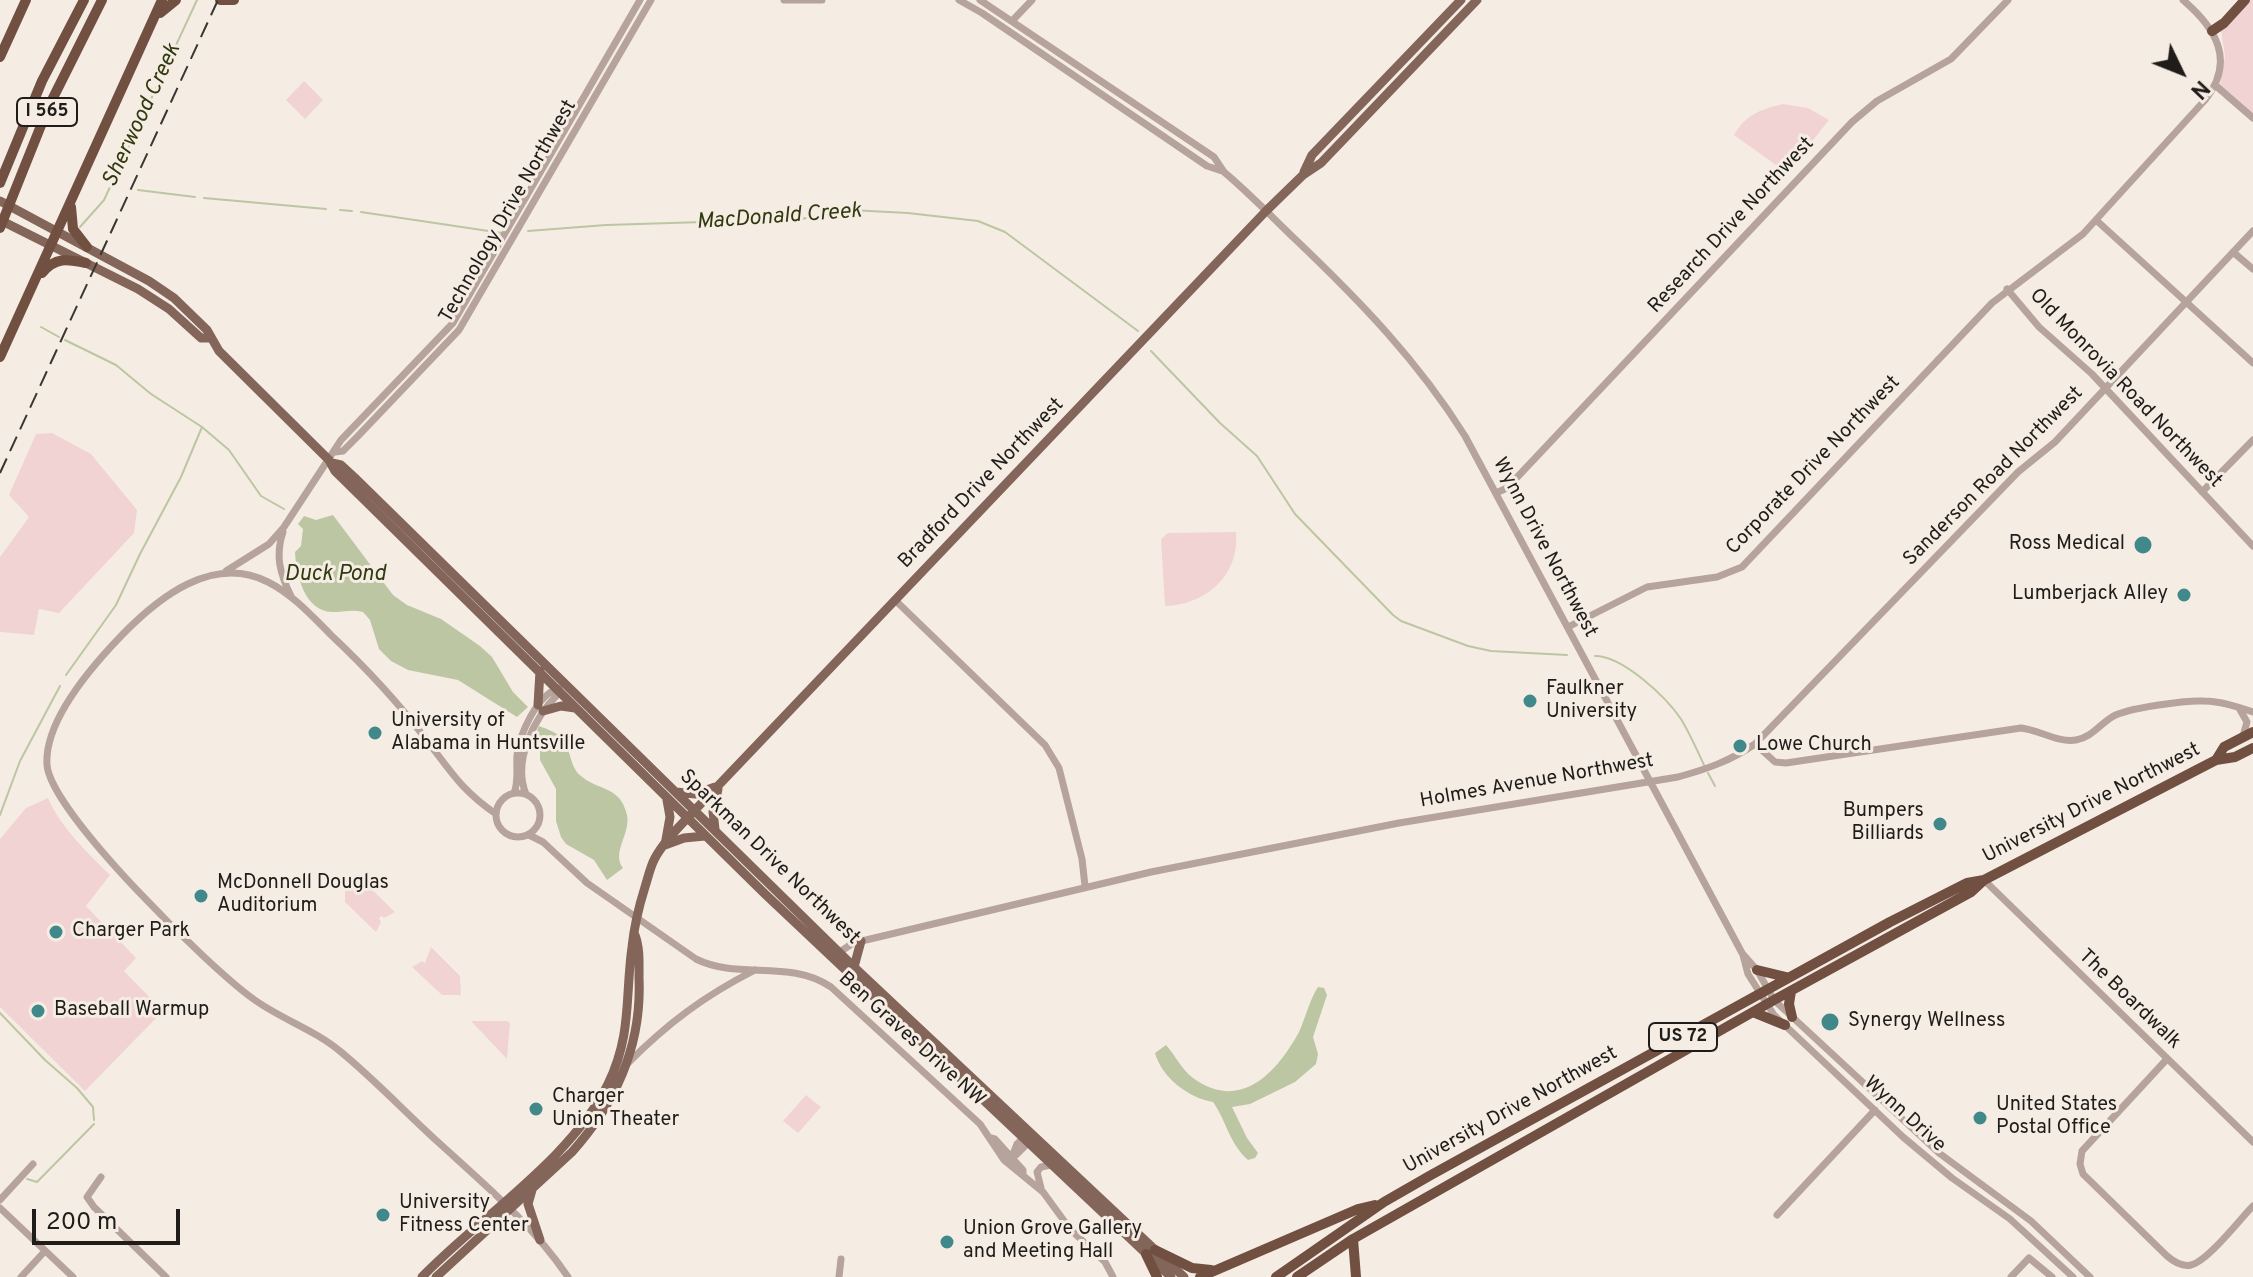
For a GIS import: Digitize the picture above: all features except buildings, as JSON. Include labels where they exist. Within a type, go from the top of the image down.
[{"type":"highway","points":[[0,57],[26,0]]},
{"type":"highway","name":"I 565","points":[[0,183],[42,81],[84,0]]},
{"type":"highway","name":"I 565","points":[[0,228],[48,108],[102,0]]},
{"type":"highway","points":[[0,357],[162,0]]},
{"type":"highway","points":[[153,20],[176,0]]},
{"type":"highway","points":[[220,0],[234,0]]},
{"type":"highway","points":[[2212,31],[2245,0]]},
{"type":"highway","points":[[71,203],[73,229],[91,250]]},
{"type":"highway","points":[[34,284],[48,265],[55,261],[68,259],[87,264]]},
{"type":"highway","name":"University Drive Northwest","points":[[2216,760],[2224,747],[2253,732]]},
{"type":"highway","name":"University Drive Northwest","points":[[1297,1277],[1353,1239],[1770,1002],[1971,892],[1984,880],[2216,760],[2235,757],[2253,748]]},
{"type":"highway","name":"University Drive Northwest","points":[[1276,1277],[1384,1202],[1788,978],[1967,883],[1984,880]]},
{"type":"highway","points":[[1757,970],[1788,978]]},
{"type":"highway","points":[[1753,1012],[1788,1021],[1791,991]]},
{"type":"highway","points":[[1200,1277],[1358,1209],[1384,1202]]},
{"type":"highway","points":[[1353,1239],[1356,1277]]},
{"type":"highway","points":[[1150,1252],[1192,1268],[1213,1270]]},
{"type":"highway","points":[[1150,1252],[1157,1277]]},
{"type":"main road","points":[[234,0],[242,0]]},
{"type":"main road","name":"Bradford Drive Northwest","points":[[1303,175],[1312,155],[1461,0]]},
{"type":"main road","name":"Bradford Drive Northwest","points":[[690,815],[1266,211],[1303,175],[1321,163],[1477,0]]},
{"type":"main road","name":"Sparkman Drive Northwest","points":[[0,201],[57,230],[174,298],[207,330],[219,351],[354,477],[561,686],[676,792],[690,815]]},
{"type":"main road","name":"Sparkman Drive Northwest","points":[[0,220],[155,299],[201,338],[210,338]]},
{"type":"main road","name":"Sparkman Drive Northwest","points":[[332,458],[335,471],[540,671],[561,686],[577,709],[666,799],[710,833],[1026,1139],[1150,1252],[1171,1277]]},
{"type":"main road","points":[[540,671],[541,708],[561,706],[577,709]]},
{"type":"main road","points":[[676,792],[695,794],[718,785]]},
{"type":"main road","points":[[665,845],[710,833],[718,785]]},
{"type":"main road","points":[[665,845],[670,817],[666,799]]},
{"type":"main road","points":[[436,1277],[562,1149],[589,1116],[608,1084],[624,1040],[632,944],[654,859],[690,815]]},
{"type":"main road","points":[[422,1277],[506,1205],[535,1185],[587,1136],[611,1099],[628,1063],[636,1030],[640,995],[636,932]]},
{"type":"main road","points":[[854,967],[861,941]]},
{"type":"main road","name":"Sparkman Drive Northwest","points":[[836,955],[854,967],[1051,1165],[1150,1252],[1184,1277]]},
{"type":"main road","points":[[535,1185],[528,1204],[540,1240]]},
{"type":"street","name":"Technology Drive Northwest","points":[[223,573],[255,555],[284,527],[341,440],[453,323],[640,0]]},
{"type":"street","name":"Technology Drive Northwest","points":[[332,458],[358,436],[459,330],[651,0]]},
{"type":"street","points":[[784,0],[822,0]]},
{"type":"street","name":"Wynn Drive Northwest","points":[[959,0],[1207,166],[1224,172]]},
{"type":"street","name":"Wynn Drive Northwest","points":[[980,0],[1214,157],[1224,172],[1347,288],[1414,361],[1450,412],[1496,493],[1742,953],[1757,970],[1764,991]]},
{"type":"street","points":[[1005,28],[1032,0]]},
{"type":"street","name":"Research Drive Northwest","points":[[1496,493],[1507,488],[1852,122],[1877,101],[1951,59],[2008,0]]},
{"type":"street","points":[[2007,289],[2063,251],[2096,220],[2215,85],[2221,62],[2218,43],[2212,31],[2183,0]]},
{"type":"street","points":[[2215,85],[2253,118]]},
{"type":"street","points":[[2096,220],[2253,363]]},
{"type":"street","name":"Sanderson Road Northwest","points":[[1755,744],[2018,472],[2055,442],[2253,231]]},
{"type":"street","points":[[2233,252],[2253,269]]},
{"type":"street","name":"Old Monrovia Road Northwest","points":[[2007,289],[2039,327],[2092,374],[2253,546]]},
{"type":"street","name":"Corporate Drive Northwest","points":[[1568,627],[1647,587],[1717,577],[1742,567],[2007,289]]},
{"type":"street","points":[[2202,492],[2253,440]]},
{"type":"street","points":[[284,527],[279,542],[279,566],[292,598]]},
{"type":"street","points":[[497,809],[475,799],[458,784],[425,737],[366,670],[292,598],[263,579],[240,573],[223,573],[191,582],[158,603],[111,647],[76,691],[58,722],[49,748],[50,778],[64,803],[121,875],[232,983],[256,1002],[340,1050],[506,1205],[540,1240],[568,1277]]},
{"type":"street","points":[[896,601],[1045,745],[1059,768],[1082,859],[1085,886]]},
{"type":"street","points":[[514,793],[518,752],[524,731],[541,708],[558,694],[561,686]]},
{"type":"street","points":[[1755,744],[1775,762],[1786,763],[2021,728],[2036,729],[2064,740],[2077,740],[2124,712],[2205,701],[2253,712]]},
{"type":"street","points":[[2237,707],[2247,722],[2242,738]]},
{"type":"street","points":[[529,835],[536,828],[539,811],[523,788],[524,756],[541,708]]},
{"type":"street","name":"Holmes Avenue Northwest","points":[[836,955],[861,941],[1085,886],[1399,823],[1711,768],[1755,744]]},
{"type":"street","points":[[526,794],[514,793],[505,797],[497,809],[501,830],[509,836],[529,835],[543,842]]},
{"type":"street","points":[[536,828],[543,842]]},
{"type":"street","name":"Ben Graves Drive NW","points":[[543,842],[587,883],[696,959],[730,968],[803,973],[817,977],[980,1124],[1023,1170],[1023,1175]]},
{"type":"street","name":"The Boardwalk","points":[[1984,880],[2253,1142]]},
{"type":"street","name":"Wynn Drive","points":[[1742,953],[1748,974],[1770,1002],[1875,1110],[1952,1178],[2010,1219],[2073,1277]]},
{"type":"street","points":[[727,984],[730,968]]},
{"type":"street","points":[[628,1063],[687,1009],[757,969]]},
{"type":"street","name":"Wynn Drive","points":[[1788,1021],[1939,1153],[2031,1221],[2090,1277]]},
{"type":"street","points":[[2167,1059],[2082,1151],[2080,1164],[2083,1174],[2167,1256],[2180,1264],[2188,1265],[2201,1260],[2253,1206]]},
{"type":"street","points":[[1777,1215],[1875,1110]]},
{"type":"street","points":[[994,1140],[1009,1146],[1026,1139]]},
{"type":"street","points":[[1011,1168],[1011,1157],[1026,1139]]},
{"type":"street","name":"Ben Graves Drive NW","points":[[994,1140],[991,1143],[1011,1168],[1043,1192],[1070,1229],[1105,1262],[1113,1277]]},
{"type":"street","points":[[1000,1155],[1011,1157]]},
{"type":"street","points":[[0,1200],[33,1164]]},
{"type":"street","points":[[1043,1192],[1037,1172],[1041,1167],[1051,1165]]},
{"type":"street","points":[[101,1177],[87,1197],[166,1277]]},
{"type":"street","points":[[0,1208],[73,1277]]},
{"type":"street","points":[[21,1277],[45,1251]]},
{"type":"street","points":[[2011,1277],[2029,1258],[2052,1277]]},
{"type":"street","points":[[839,1277],[841,1259]]},
{"type":"shaded area","points":[[2253,0],[2253,118],[2220,85],[2225,56],[2221,30]]},
{"type":"shaded area","points":[[304,81],[323,100],[305,119],[286,100]]},
{"type":"shaded area","points":[[1783,104],[1808,108],[1829,120],[1791,168],[1783,170],[1734,135],[1743,122],[1754,114]]},
{"type":"shaded area","points":[[52,433],[91,454],[137,510],[134,533],[59,613],[39,609],[34,635],[0,632],[0,557],[29,517],[9,495],[36,434]]},
{"type":"shaded area","points":[[1236,532],[1232,562],[1217,585],[1194,600],[1165,606],[1161,539],[1168,533]]},
{"type":"shaded area","name":"Charger Park","points":[[48,798],[67,829],[110,875],[86,906],[136,958],[124,971],[163,1011],[85,1091],[0,1007],[0,839],[26,808]]},
{"type":"shaded area","points":[[364,882],[395,912],[384,918],[381,916],[376,932],[345,902],[345,883]]},
{"type":"shaded area","points":[[431,947],[460,976],[461,995],[442,995],[412,967],[422,961],[425,963]]},
{"type":"shaded area","points":[[471,1021],[510,1023],[507,1059]]},
{"type":"shaded area","points":[[806,1095],[821,1107],[798,1133],[783,1121]]},
{"type":"water","name":"Duck Pond","points":[[333,515],[393,595],[407,605],[441,619],[480,646],[492,657],[513,692],[528,707],[517,717],[458,680],[408,670],[391,661],[379,649],[370,620],[363,612],[332,612],[315,605],[303,590],[297,571],[295,552],[301,546],[303,529],[298,524],[304,516],[316,520]]},
{"type":"water","points":[[539,726],[561,738],[574,768],[581,776],[614,793],[624,805],[627,822],[619,856],[623,868],[607,880],[594,860],[566,844],[561,837],[556,821],[556,789],[540,760],[535,734]]},
{"type":"water","points":[[1318,987],[1324,988],[1327,995],[1313,1037],[1318,1054],[1316,1064],[1295,1082],[1250,1104],[1232,1107],[1258,1153],[1248,1160],[1236,1147],[1213,1102],[1195,1096],[1178,1085],[1164,1071],[1155,1053],[1166,1045],[1185,1071],[1210,1088],[1226,1091],[1255,1084],[1268,1074],[1290,1047]]},
{"type":"waterway","name":"Sherwood Creek","points":[[80,227],[104,200],[197,0]]},
{"type":"waterway","name":"MacDonald Creek","points":[[138,190],[195,197]]},
{"type":"waterway","name":"MacDonald Creek","points":[[204,198],[326,209]]},
{"type":"waterway","points":[[340,210],[352,211]]},
{"type":"waterway","name":"MacDonald Creek","points":[[528,231],[606,225],[801,219],[850,210],[978,221],[1005,232],[1138,331]]},
{"type":"waterway","name":"MacDonald Creek","points":[[361,212],[502,233]]},
{"type":"waterway","points":[[41,327],[59,337]]},
{"type":"waterway","points":[[65,340],[116,365],[151,394],[202,427],[229,450],[261,496],[284,509]]},
{"type":"waterway","name":"MacDonald Creek","points":[[1151,351],[1220,423],[1257,456],[1295,514],[1401,621],[1468,646],[1491,651],[1567,655]]},
{"type":"waterway","points":[[66,675],[116,605],[181,477],[202,427]]},
{"type":"waterway","name":"MacDonald Creek","points":[[1595,656],[1631,670],[1665,700],[1681,719],[1704,765]]},
{"type":"waterway","points":[[0,815],[20,761],[60,686]]},
{"type":"waterway","name":"MacDonald Creek","points":[[1708,773],[1715,786]]},
{"type":"waterway","points":[[0,1013],[77,1088],[93,1107],[94,1120]]},
{"type":"waterway","points":[[27,1179],[37,1182],[94,1124]]},
{"type":"railway","points":[[0,473],[218,0]]},
{"type":"place","name":"Ross Medical","points":[[2143,545]]},
{"type":"place","name":"Lumberjack Alley","points":[[2184,595]]},
{"type":"place","name":"Faulkner University","points":[[1530,701]]},
{"type":"place","name":"University of Alabama in Huntsville","points":[[375,733]]},
{"type":"place","name":"Lowe Church","points":[[1740,746]]},
{"type":"place","name":"Bumpers Billiards","points":[[1940,824]]},
{"type":"place","name":"McDonnell Douglas Auditorium","points":[[201,896]]},
{"type":"place","name":"Charger Park","points":[[56,932]]},
{"type":"place","name":"Baseball Warmup","points":[[38,1011]]},
{"type":"place","name":"Synergy Wellness","points":[[1830,1022]]},
{"type":"place","name":"Charger Union Theater","points":[[536,1109]]},
{"type":"place","name":"United States Postal Office","points":[[1980,1118]]},
{"type":"place","name":"University Fitness Center","points":[[383,1215]]},
{"type":"place","name":"Union Grove Gallery and Meeting Hall","points":[[947,1242]]}]
